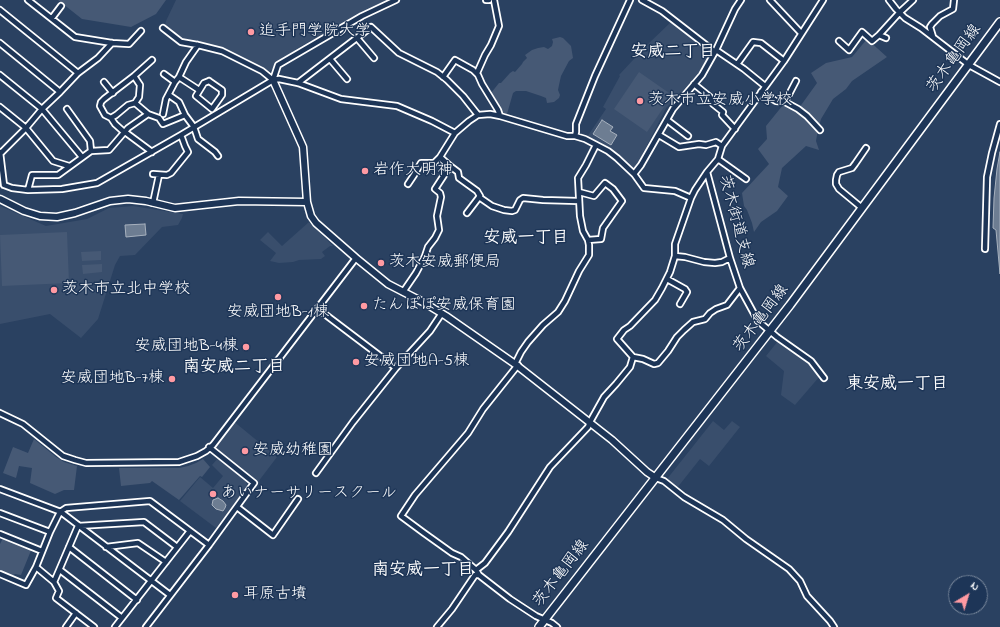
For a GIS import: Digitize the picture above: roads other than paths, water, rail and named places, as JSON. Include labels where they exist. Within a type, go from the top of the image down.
[{"type":"main road","name":"茨木亀岡線","points":[[539,627],[770,332],[1000,22]]},
{"type":"street","points":[[28,0],[75,37],[129,44],[141,31]]},
{"type":"street","points":[[273,80],[278,65],[362,16],[396,0]]},
{"type":"street","points":[[476,73],[499,26],[494,0]]},
{"type":"street","points":[[574,136],[578,117],[630,0]]},
{"type":"street","points":[[642,0],[662,11],[715,51],[744,69],[765,86]]},
{"type":"street","points":[[634,174],[641,165],[673,110],[702,75],[741,0]]},
{"type":"street","points":[[770,0],[801,33]]},
{"type":"street","points":[[889,0],[905,18],[933,37],[969,65],[1000,82]]},
{"type":"street","points":[[839,41],[849,50],[862,32],[872,41],[879,36],[899,13],[913,0]]},
{"type":"street","points":[[933,37],[930,27],[940,16],[953,9],[954,0]]},
{"type":"street","name":"茨木街道支線","points":[[822,1],[784,61],[722,146],[718,159],[707,172],[730,258],[740,288],[758,321],[770,332],[811,361],[824,378]]},
{"type":"street","points":[[52,18],[61,6]]},
{"type":"street","points":[[0,10],[78,73]]},
{"type":"street","points":[[298,83],[371,27],[399,53],[437,72],[463,96],[478,115]]},
{"type":"street","points":[[163,28],[182,42],[222,51],[262,71],[273,80],[303,147],[307,202],[311,216],[316,223],[388,284],[442,313],[517,365],[590,422],[648,472],[656,478],[664,481],[684,497],[723,520],[746,539],[789,569],[800,581],[806,596],[834,627]]},
{"type":"street","points":[[879,36],[886,38]]},
{"type":"street","points":[[357,38],[374,58]]},
{"type":"street","points":[[738,63],[753,42],[761,43],[784,61]]},
{"type":"street","points":[[112,43],[98,58],[78,73],[0,153],[2,187],[28,190],[62,189],[97,183],[273,80],[279,79],[298,83],[341,99],[397,106],[455,133]]},
{"type":"street","points":[[0,44],[60,92]]},
{"type":"street","points":[[163,114],[166,99],[186,62],[198,45]]},
{"type":"street","points":[[330,59],[347,79]]},
{"type":"street","points":[[152,60],[101,102],[100,106],[105,115],[111,118],[115,124],[152,152]]},
{"type":"street","points":[[443,77],[455,60],[473,70],[478,75],[500,116]]},
{"type":"street","points":[[164,74],[175,82]]},
{"type":"street","points":[[0,75],[42,109],[82,157]]},
{"type":"street","points":[[111,118],[128,105],[135,103],[140,86],[134,76]]},
{"type":"street","points":[[179,77],[199,90]]},
{"type":"street","points":[[208,81],[222,90],[222,96],[212,109],[196,96],[199,90],[204,83],[208,81]]},
{"type":"street","points":[[785,102],[796,81]]},
{"type":"street","points":[[104,82],[113,93]]},
{"type":"street","points":[[694,84],[710,97],[714,104],[723,112],[722,115],[735,129]]},
{"type":"street","points":[[761,92],[776,101],[785,102],[798,109],[820,130]]},
{"type":"street","points":[[169,95],[179,102],[184,115],[194,127],[198,139],[218,156]]},
{"type":"street","points":[[135,103],[148,114],[159,118],[163,124],[184,115]]},
{"type":"street","points":[[0,107],[26,128],[53,160],[70,166]]},
{"type":"street","points":[[67,109],[90,140],[91,151]]},
{"type":"street","points":[[28,190],[32,176],[58,175],[91,151],[109,150],[128,128],[148,114]]},
{"type":"street","points":[[408,184],[421,163],[434,163],[440,157],[455,133],[469,121],[478,115],[490,114],[567,136],[585,139],[608,151],[634,174],[644,188],[675,191],[692,198]]},
{"type":"street","points":[[667,120],[688,136]]},
{"type":"street","points":[[985,249],[987,177],[1000,124]]},
{"type":"street","points":[[153,174],[167,175],[171,173],[188,152],[181,135]]},
{"type":"street","points":[[659,135],[680,147],[699,144],[706,145],[716,142],[722,146]]},
{"type":"street","points":[[557,627],[552,623],[536,616],[510,599],[461,557],[452,553],[401,516],[415,495],[468,433],[483,409],[517,365],[521,352],[528,342],[543,325],[558,312],[565,301],[579,271],[589,255],[590,249],[588,240],[583,231],[580,216],[578,201],[578,178],[596,144]]},
{"type":"street","points":[[862,208],[839,189],[836,184],[836,180],[839,172],[852,168],[866,148]]},
{"type":"street","points":[[440,157],[458,172],[459,178],[477,191],[480,196],[479,197],[492,206],[504,210],[515,210],[520,200],[523,198],[578,201]]},
{"type":"street","points":[[718,159],[746,179]]},
{"type":"street","points":[[403,292],[416,273],[428,247],[439,230],[437,216],[441,197],[440,193],[435,189],[450,166]]},
{"type":"street","points":[[707,172],[695,190],[692,198],[675,244],[675,256],[667,279],[655,300],[630,326],[624,330],[617,339],[633,357],[643,359],[654,364],[658,363],[684,330],[693,322],[705,319],[716,309],[727,305],[740,288]]},
{"type":"street","points":[[153,203],[159,175]]},
{"type":"street","points":[[579,192],[594,196],[605,183],[613,189],[622,201],[603,228],[601,239],[588,240]]},
{"type":"street","points":[[467,213],[479,197]]},
{"type":"street","points":[[0,199],[40,216],[57,217],[75,213],[110,201],[128,199],[146,201],[175,208],[239,202],[307,202]]},
{"type":"street","points":[[675,256],[715,263],[722,262],[730,258]]},
{"type":"street","points":[[0,413],[23,424],[63,456],[86,463],[179,462],[197,456],[213,445],[356,258]]},
{"type":"street","points":[[667,279],[687,292],[680,304]]},
{"type":"street","points":[[318,309],[396,368]]},
{"type":"street","points":[[316,472],[353,422],[396,368],[430,331],[442,313]]},
{"type":"street","points":[[476,570],[485,562],[508,532],[550,467],[588,427],[604,398],[630,367],[633,357]]},
{"type":"street","points":[[146,627],[209,545],[254,482],[209,447]]},
{"type":"street","points":[[0,490],[60,512],[170,595]]},
{"type":"street","points":[[236,507],[273,535],[298,499]]},
{"type":"street","points":[[0,574],[26,585],[36,567],[60,512],[66,508],[150,501],[209,545]]},
{"type":"street","points":[[0,513],[50,532]]},
{"type":"street","points":[[78,526],[144,522],[178,547]]},
{"type":"street","points":[[54,582],[78,526]]},
{"type":"street","points":[[115,627],[190,531]]},
{"type":"street","points":[[0,534],[42,551]]},
{"type":"street","points":[[106,547],[138,543],[166,562]]},
{"type":"street","points":[[69,547],[137,600]]},
{"type":"street","points":[[36,567],[54,582],[59,591],[56,598],[94,627]]},
{"type":"street","points":[[60,570],[122,618]]},
{"type":"street","points":[[437,627],[452,609],[475,575],[479,574]]},
{"type":"street","points":[[66,627],[76,613]]},
{"type":"place","name":"追手門学院大学","points":[[251,32]]},
{"type":"place","name":"茨木市立安威小学校","points":[[640,101]]},
{"type":"place","name":"岩作大明神","points":[[365,171]]},
{"type":"place","name":"茨木安威郵便局","points":[[381,263]]},
{"type":"place","name":"茨木市立北中学校","points":[[54,290]]},
{"type":"place","name":"安威団地B-1棟","points":[[278,297]]},
{"type":"place","name":"たんぽぽ安威保育園","points":[[364,306]]},
{"type":"place","name":"安威団地B-4棟","points":[[246,347]]},
{"type":"place","name":"安威団地A-5棟","points":[[356,362]]},
{"type":"place","name":"安威団地B-7棟","points":[[172,379]]},
{"type":"place","name":"安威幼稚園","points":[[245,451]]},
{"type":"place","name":"あいナーサリースクール","points":[[213,494]]},
{"type":"place","name":"耳原古墳","points":[[235,595]]},
{"type":"district","name":"安威二丁目","points":[[673,53]]},
{"type":"district","name":"安威一丁目","points":[[526,239]]},
{"type":"district","name":"南安威二丁目","points":[[234,368]]},
{"type":"district","name":"東安威一丁目","points":[[897,385]]},
{"type":"district","name":"南安威一丁目","points":[[423,571]]}]
